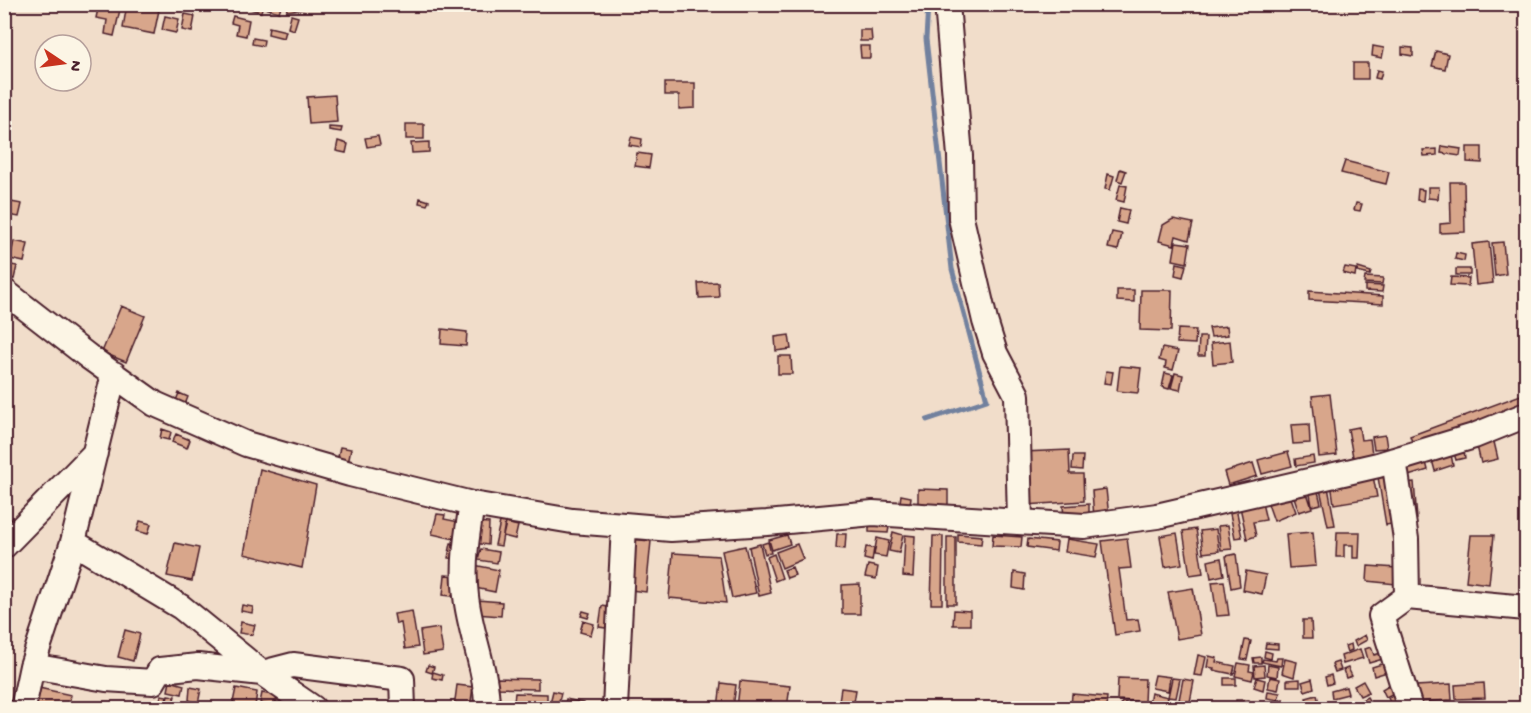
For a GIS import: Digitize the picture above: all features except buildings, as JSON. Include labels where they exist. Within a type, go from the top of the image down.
[{"type":"street","points":[[947,4],[960,156],[961,218],[985,321],[995,352],[1017,395],[1020,522]]},
{"type":"street","points":[[4,291],[155,404],[246,444],[350,474],[472,504],[572,520],[671,529],[873,513],[1084,526],[1156,516],[1394,460],[1474,436],[1527,415]]},
{"type":"street","points":[[23,708],[32,666],[73,542],[114,374]]},
{"type":"street","points":[[4,546],[95,453]]},
{"type":"street","points":[[1394,460],[1406,540],[1407,597]]},
{"type":"street","points":[[472,504],[464,551],[466,596],[487,690],[488,708]]},
{"type":"street","points":[[615,708],[624,525]]},
{"type":"street","points":[[73,542],[181,607],[262,673],[312,708]]},
{"type":"street","points":[[1410,708],[1381,616],[1407,597],[1527,608]]},
{"type":"street","points":[[32,666],[106,679],[153,682],[160,670],[198,666],[262,673],[293,665],[402,679],[403,708]]},
{"type":"waterway","points":[[927,420],[987,400],[952,269],[926,39],[928,4]]}]
